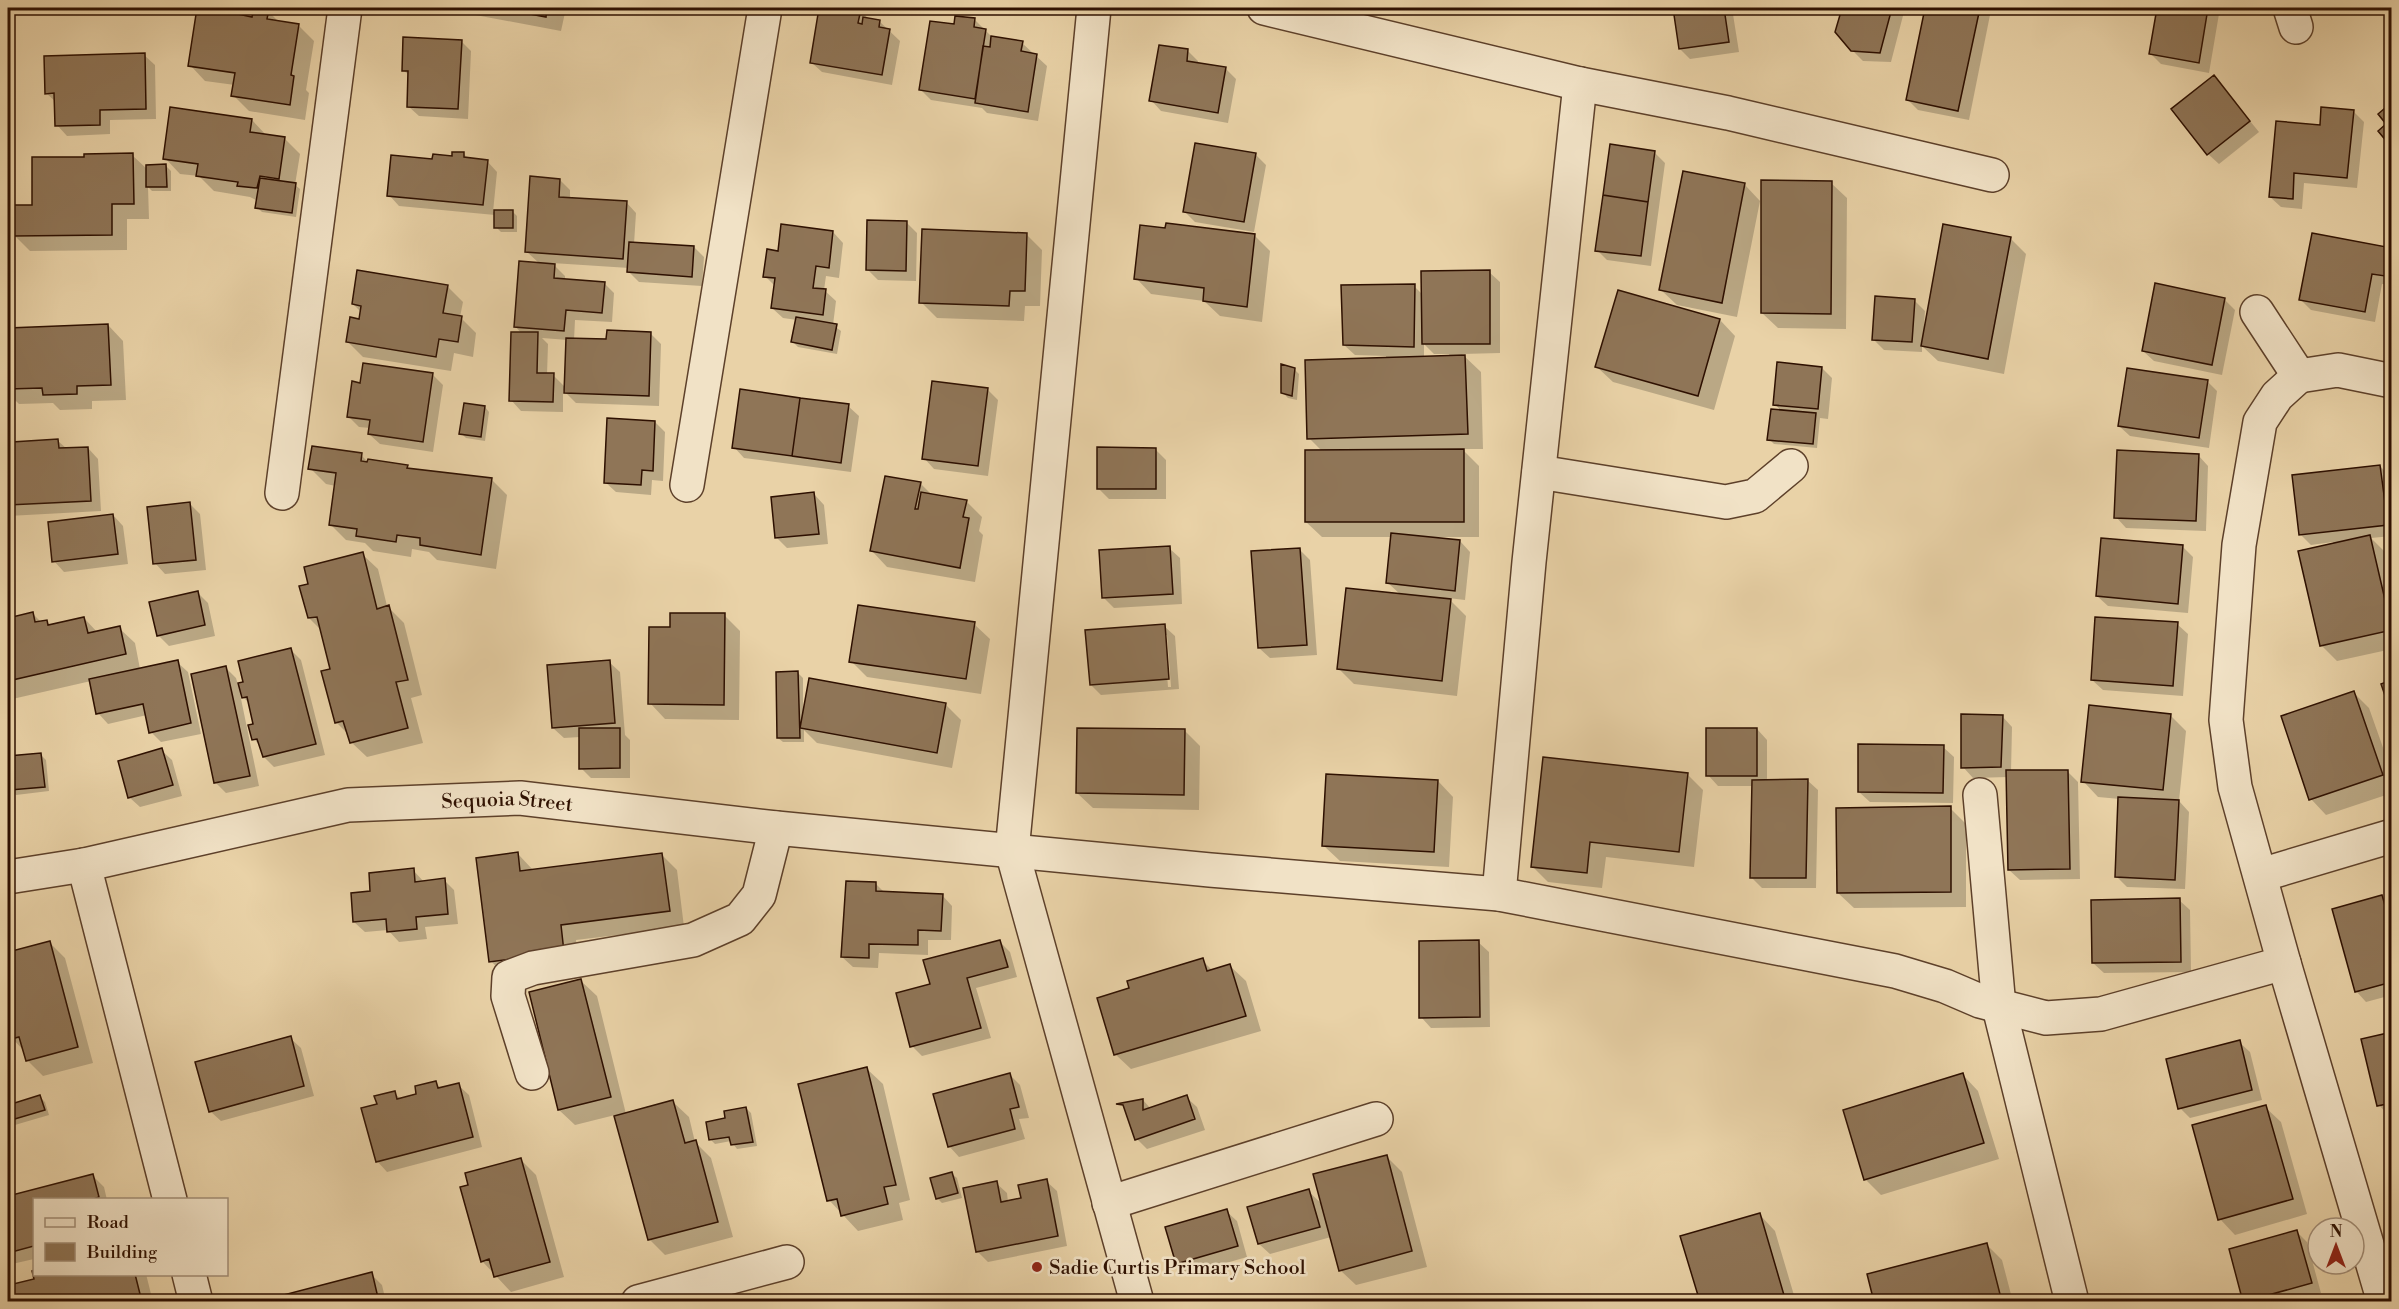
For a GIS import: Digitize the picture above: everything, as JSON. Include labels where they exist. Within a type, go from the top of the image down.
[{"type":"street","points":[[282,493],[345,8]]},
{"type":"street","points":[[687,485],[765,8]]},
{"type":"street","points":[[1094,8],[1012,850],[1137,1302]]},
{"type":"street","points":[[1264,8],[1580,84],[1728,113],[1992,176]]},
{"type":"street","points":[[1499,894],[1539,472],[1580,84]]},
{"type":"street","points":[[2258,312],[2299,376]]},
{"type":"street","points":[[2384,1302],[2381,1250],[2284,963],[2235,787],[2226,720],[2238,556],[2260,422],[2277,396],[2299,376],[2338,370],[2391,381]]},
{"type":"street","points":[[1539,472],[1725,502],[1755,496],[1791,466]]},
{"type":"street","points":[[1980,795],[1999,1007],[2072,1302]]},
{"type":"street","name":"Sequoia Street","points":[[8,877],[84,865],[348,805],[520,798],[776,828],[1222,871],[1499,894],[1894,971],[1945,986],[1999,1007],[2046,1018],[2102,1014],[2284,963]]},
{"type":"street","points":[[532,1073],[508,996],[509,977],[533,968],[693,940],[740,919],[759,895],[776,828]]},
{"type":"street","points":[[2261,875],[2391,836]]},
{"type":"street","points":[[84,865],[169,1198]]},
{"type":"street","points":[[1109,1203],[1376,1119]]},
{"type":"street","points":[[638,1302],[787,1262]]},
{"type":"street","points":[[189,1276],[196,1302]]},
{"type":"building","points":[[197,8],[218,12],[219,8],[234,8],[233,13],[252,17],[254,8],[269,9],[267,19],[299,24],[291,75],[294,76],[290,105],[231,96],[235,73],[188,66]]},
{"type":"building","points":[[499,8],[547,8],[546,17]]},
{"type":"building","points":[[819,8],[861,9],[858,23],[862,24],[863,17],[880,20],[879,27],[890,29],[882,75],[810,63]]},
{"type":"building","points":[[1673,8],[1724,8],[1729,42],[1679,49]]},
{"type":"building","points":[[1842,8],[1892,8],[1880,53],[1851,51],[1835,32]]},
{"type":"building","points":[[1925,8],[1980,8],[1958,111],[1906,100]]},
{"type":"building","points":[[2157,8],[2208,8],[2199,63],[2149,54]]},
{"type":"building","points":[[955,16],[975,18],[974,27],[986,29],[975,99],[919,90],[930,21],[954,24]]},
{"type":"building","points":[[991,36],[1023,41],[1021,51],[1037,54],[1028,112],[975,103],[983,46],[990,47]]},
{"type":"building","points":[[403,37],[462,40],[458,109],[407,107],[408,71],[402,71]]},
{"type":"building","points":[[1159,45],[1188,49],[1187,61],[1226,67],[1218,113],[1149,101]]},
{"type":"building","points":[[145,53],[146,109],[100,110],[100,125],[55,126],[54,93],[45,94],[44,56]]},
{"type":"building","points":[[2214,75],[2250,121],[2207,155],[2171,109]]},
{"type":"building","points":[[2391,103],[2392,148],[2378,131],[2386,124],[2378,114]]},
{"type":"building","points":[[170,107],[252,119],[250,132],[285,137],[279,179],[260,176],[257,188],[237,186],[238,182],[196,176],[198,164],[163,159]]},
{"type":"building","points":[[2321,107],[2354,110],[2347,178],[2294,173],[2293,199],[2269,197],[2276,121],[2320,125]]},
{"type":"building","points":[[1195,143],[1256,153],[1244,222],[1183,212]]},
{"type":"building","points":[[1610,144],[1655,151],[1648,202],[1603,195]]},
{"type":"building","points":[[452,152],[464,152],[464,157],[488,160],[483,205],[387,196],[391,155],[432,159],[433,154],[452,156]]},
{"type":"building","points":[[133,153],[134,204],[112,204],[112,235],[13,236],[13,205],[32,205],[32,157],[84,157],[84,154]]},
{"type":"building","points":[[166,164],[167,187],[146,187],[146,165]]},
{"type":"building","points":[[1683,171],[1745,183],[1722,303],[1659,290]]},
{"type":"building","points":[[530,176],[560,179],[559,197],[627,201],[623,259],[525,252]]},
{"type":"building","points":[[260,178],[296,183],[292,213],[255,208]]},
{"type":"building","points":[[1761,180],[1832,181],[1831,314],[1761,313]]},
{"type":"building","points":[[1603,195],[1648,202],[1641,256],[1595,251]]},
{"type":"building","points":[[494,210],[513,210],[513,228],[494,228]]},
{"type":"building","points":[[867,220],[907,221],[906,271],[866,270]]},
{"type":"building","points":[[1166,223],[1255,234],[1247,307],[1203,301],[1204,288],[1134,279],[1140,225],[1165,228]]},
{"type":"building","points":[[781,224],[833,231],[829,268],[816,266],[813,288],[826,289],[823,315],[771,308],[775,278],[763,277],[767,249],[778,251]]},
{"type":"building","points":[[1943,224],[2011,237],[1988,359],[1921,346]]},
{"type":"building","points":[[922,229],[1027,233],[1025,291],[1010,291],[1009,306],[919,303]]},
{"type":"building","points":[[2312,233],[2392,248],[2392,277],[2372,274],[2365,312],[2299,300]]},
{"type":"building","points":[[629,242],[694,246],[692,277],[627,272]]},
{"type":"building","points":[[519,261],[555,264],[554,278],[605,282],[602,313],[566,310],[564,331],[514,327]]},
{"type":"building","points":[[357,270],[448,285],[443,313],[462,316],[458,342],[439,339],[436,357],[346,342],[350,317],[359,319],[361,306],[352,304]]},
{"type":"building","points":[[1490,270],[1490,344],[1422,344],[1421,271]]},
{"type":"building","points":[[2155,283],[2225,298],[2212,365],[2142,351]]},
{"type":"building","points":[[1415,284],[1414,347],[1343,345],[1341,285]]},
{"type":"building","points":[[1618,290],[1720,319],[1698,396],[1595,367]]},
{"type":"building","points":[[1875,296],[1915,299],[1912,342],[1872,340]]},
{"type":"building","points":[[796,317],[837,324],[832,350],[791,342]]},
{"type":"building","points":[[108,324],[111,385],[77,386],[77,394],[43,395],[42,388],[8,389],[8,328]]},
{"type":"building","points":[[607,330],[651,332],[649,396],[564,393],[566,338],[606,339]]},
{"type":"building","points":[[511,332],[538,332],[537,373],[554,373],[553,402],[509,401]]},
{"type":"building","points":[[1465,355],[1468,434],[1307,439],[1305,360]]},
{"type":"building","points":[[1777,362],[1822,367],[1818,409],[1773,405]]},
{"type":"building","points":[[363,363],[433,373],[423,442],[368,434],[370,420],[347,417],[352,381],[360,383]]},
{"type":"building","points":[[1281,364],[1295,368],[1292,396],[1281,393]]},
{"type":"building","points":[[2127,368],[2208,380],[2199,438],[2118,426]]},
{"type":"building","points":[[932,381],[988,388],[978,466],[922,459]]},
{"type":"building","points":[[740,389],[800,398],[792,456],[732,448]]},
{"type":"building","points":[[800,398],[849,404],[841,463],[792,456]]},
{"type":"building","points":[[464,403],[485,406],[481,437],[459,434]]},
{"type":"building","points":[[1771,409],[1816,413],[1813,444],[1767,440]]},
{"type":"building","points":[[607,418],[655,421],[653,471],[642,470],[641,485],[604,483]]},
{"type":"building","points":[[58,439],[59,448],[88,447],[91,501],[8,505],[8,451],[12,450],[12,442]]},
{"type":"building","points":[[312,446],[362,453],[361,461],[367,462],[368,459],[408,465],[407,468],[492,478],[481,555],[420,545],[420,538],[397,535],[396,542],[356,536],[357,529],[329,525],[336,473],[308,469]]},
{"type":"building","points":[[1097,447],[1156,448],[1156,489],[1097,489]]},
{"type":"building","points":[[1464,449],[1464,522],[1305,522],[1305,450]]},
{"type":"building","points":[[2117,450],[2199,454],[2196,521],[2114,518]]},
{"type":"building","points":[[2380,465],[2388,525],[2299,535],[2292,475]]},
{"type":"building","points":[[885,476],[921,482],[915,509],[918,509],[921,492],[967,500],[963,517],[969,518],[960,568],[870,551]]},
{"type":"building","points":[[814,492],[819,534],[775,538],[771,497]]},
{"type":"building","points":[[190,502],[196,560],[153,564],[147,507]]},
{"type":"building","points":[[113,514],[118,554],[52,562],[48,522]]},
{"type":"building","points":[[1391,533],[1460,540],[1455,591],[1386,583]]},
{"type":"building","points":[[2370,535],[2392,630],[2320,646],[2298,551]]},
{"type":"building","points":[[2101,538],[2183,545],[2178,604],[2096,596]]},
{"type":"building","points":[[1170,546],[1173,594],[1102,598],[1099,550]]},
{"type":"building","points":[[1300,548],[1307,645],[1258,648],[1251,551]]},
{"type":"building","points":[[363,552],[377,609],[389,605],[408,680],[396,682],[408,728],[350,743],[343,721],[335,723],[321,671],[330,669],[317,617],[308,618],[299,586],[308,584],[304,567]]},
{"type":"building","points":[[1346,588],[1451,599],[1442,681],[1337,669]]},
{"type":"building","points":[[198,591],[205,625],[157,636],[149,602]]},
{"type":"building","points":[[858,605],[975,622],[966,679],[849,662]]},
{"type":"building","points":[[33,612],[35,622],[47,620],[48,625],[84,617],[88,633],[120,626],[126,654],[8,681],[8,618]]},
{"type":"building","points":[[670,613],[725,613],[724,705],[648,704],[649,627],[670,627]]},
{"type":"building","points":[[2095,617],[2178,622],[2173,686],[2091,680]]},
{"type":"building","points":[[1165,624],[1169,679],[1090,685],[1085,630]]},
{"type":"building","points":[[291,648],[316,744],[263,757],[257,739],[252,740],[248,725],[253,724],[247,697],[242,698],[238,683],[243,682],[238,661]]},
{"type":"building","points":[[178,660],[191,723],[149,733],[143,704],[96,714],[89,679]]},
{"type":"building","points":[[610,660],[615,723],[552,728],[547,665]]},
{"type":"building","points":[[226,666],[250,776],[214,783],[191,674]]},
{"type":"building","points":[[798,671],[800,738],[777,738],[776,672]]},
{"type":"building","points":[[809,678],[946,703],[937,753],[800,728]]},
{"type":"building","points":[[2392,680],[2392,716],[2381,684]]},
{"type":"building","points":[[2354,691],[2383,775],[2309,800],[2281,716]]},
{"type":"building","points":[[2089,705],[2171,714],[2163,790],[2081,782]]},
{"type":"building","points":[[1961,714],[2003,715],[2001,767],[1961,768]]},
{"type":"building","points":[[579,728],[620,728],[620,768],[579,769]]},
{"type":"building","points":[[1077,728],[1185,729],[1184,795],[1076,793]]},
{"type":"building","points":[[1706,728],[1757,728],[1757,776],[1706,776]]},
{"type":"building","points":[[1858,744],[1944,745],[1943,793],[1858,792]]},
{"type":"building","points":[[162,748],[173,785],[128,798],[118,761]]},
{"type":"building","points":[[41,753],[45,787],[10,790],[8,756]]},
{"type":"building","points":[[1543,757],[1688,773],[1679,852],[1590,842],[1587,873],[1531,867]]},
{"type":"building","points":[[2006,770],[2068,770],[2070,869],[2008,870]]},
{"type":"building","points":[[1326,774],[1438,780],[1434,852],[1322,846]]},
{"type":"building","points":[[1808,779],[1806,878],[1750,878],[1752,780]]},
{"type":"building","points":[[2118,797],[2179,800],[2175,880],[2115,877]]},
{"type":"building","points":[[1951,806],[1951,892],[1837,893],[1836,808]]},
{"type":"building","points":[[518,852],[520,871],[662,853],[670,911],[561,925],[564,952],[489,962],[476,858]]},
{"type":"building","points":[[414,868],[415,882],[445,878],[448,914],[416,917],[417,929],[387,932],[386,919],[353,922],[351,893],[370,891],[369,873]]},
{"type":"building","points":[[846,881],[876,882],[876,891],[943,894],[941,931],[918,930],[918,945],[869,944],[869,958],[841,957]]},
{"type":"building","points":[[2382,895],[2392,930],[2392,982],[2355,992],[2332,909]]},
{"type":"building","points":[[2180,898],[2181,962],[2092,963],[2091,900]]},
{"type":"building","points":[[1000,940],[1008,967],[967,978],[981,1028],[910,1047],[896,993],[930,984],[923,960]]},
{"type":"building","points":[[1479,940],[1480,1017],[1419,1018],[1419,941]]},
{"type":"building","points":[[50,941],[78,1047],[26,1061],[19,1037],[11,1039],[8,1027],[8,1016],[13,1015],[8,996],[8,952]]},
{"type":"building","points":[[1203,958],[1207,971],[1230,964],[1246,1016],[1114,1055],[1097,998],[1129,988],[1127,981]]},
{"type":"building","points":[[581,979],[611,1097],[558,1110],[529,992]]},
{"type":"building","points":[[2392,1032],[2392,1103],[2377,1106],[2361,1039]]},
{"type":"building","points":[[291,1036],[304,1086],[209,1112],[195,1062]]},
{"type":"building","points":[[2240,1040],[2252,1090],[2178,1109],[2166,1059]]},
{"type":"building","points":[[867,1067],[896,1185],[884,1187],[888,1204],[841,1216],[837,1199],[827,1201],[798,1084]]},
{"type":"building","points":[[1010,1073],[1019,1107],[1010,1109],[1015,1129],[948,1147],[933,1094]]},
{"type":"building","points":[[1963,1073],[1984,1143],[1864,1180],[1843,1110]]},
{"type":"building","points":[[436,1081],[438,1088],[459,1083],[473,1137],[376,1162],[361,1108],[377,1104],[374,1096],[395,1091],[397,1099],[416,1094],[415,1086]]},
{"type":"building","points":[[40,1095],[45,1110],[8,1121],[8,1105]]},
{"type":"building","points":[[1187,1095],[1195,1119],[1135,1140],[1123,1105],[1116,1104],[1143,1099],[1143,1110]]},
{"type":"building","points":[[673,1100],[685,1143],[696,1140],[718,1222],[648,1240],[614,1116]]},
{"type":"building","points":[[2266,1105],[2293,1199],[2218,1220],[2192,1125]]},
{"type":"building","points":[[746,1107],[753,1142],[731,1145],[729,1137],[709,1140],[706,1122],[725,1118],[724,1111]]},
{"type":"building","points":[[1387,1155],[1412,1251],[1339,1271],[1313,1174]]},
{"type":"building","points":[[521,1158],[550,1262],[494,1277],[489,1259],[481,1262],[460,1187],[468,1185],[465,1173]]},
{"type":"building","points":[[952,1172],[958,1193],[936,1199],[930,1178]]},
{"type":"building","points":[[93,1174],[99,1197],[33,1198],[33,1246],[8,1253],[8,1238],[13,1236],[8,1214],[8,1196]]},
{"type":"building","points":[[1047,1179],[1058,1236],[976,1252],[963,1188],[997,1181],[1001,1202],[1021,1198],[1018,1185]]},
{"type":"building","points":[[1309,1189],[1320,1227],[1258,1244],[1247,1207]]},
{"type":"building","points":[[1227,1209],[1238,1246],[1176,1264],[1165,1227]]},
{"type":"building","points":[[1760,1213],[1786,1302],[1700,1302],[1680,1236]]},
{"type":"building","points":[[2297,1230],[2306,1262],[2306,1276],[2310,1276],[2312,1283],[2243,1302],[2229,1249]]},
{"type":"building","points":[[1987,1243],[2002,1302],[1874,1302],[1867,1274]]},
{"type":"building","points":[[372,1272],[379,1302],[268,1302],[268,1299]]},
{"type":"building","points":[[33,1276],[136,1276],[142,1302],[13,1302],[9,1285],[34,1279]]},
{"type":"place","name":"Sadie Curtis Primary School","points":[[1037,1267]]}]
